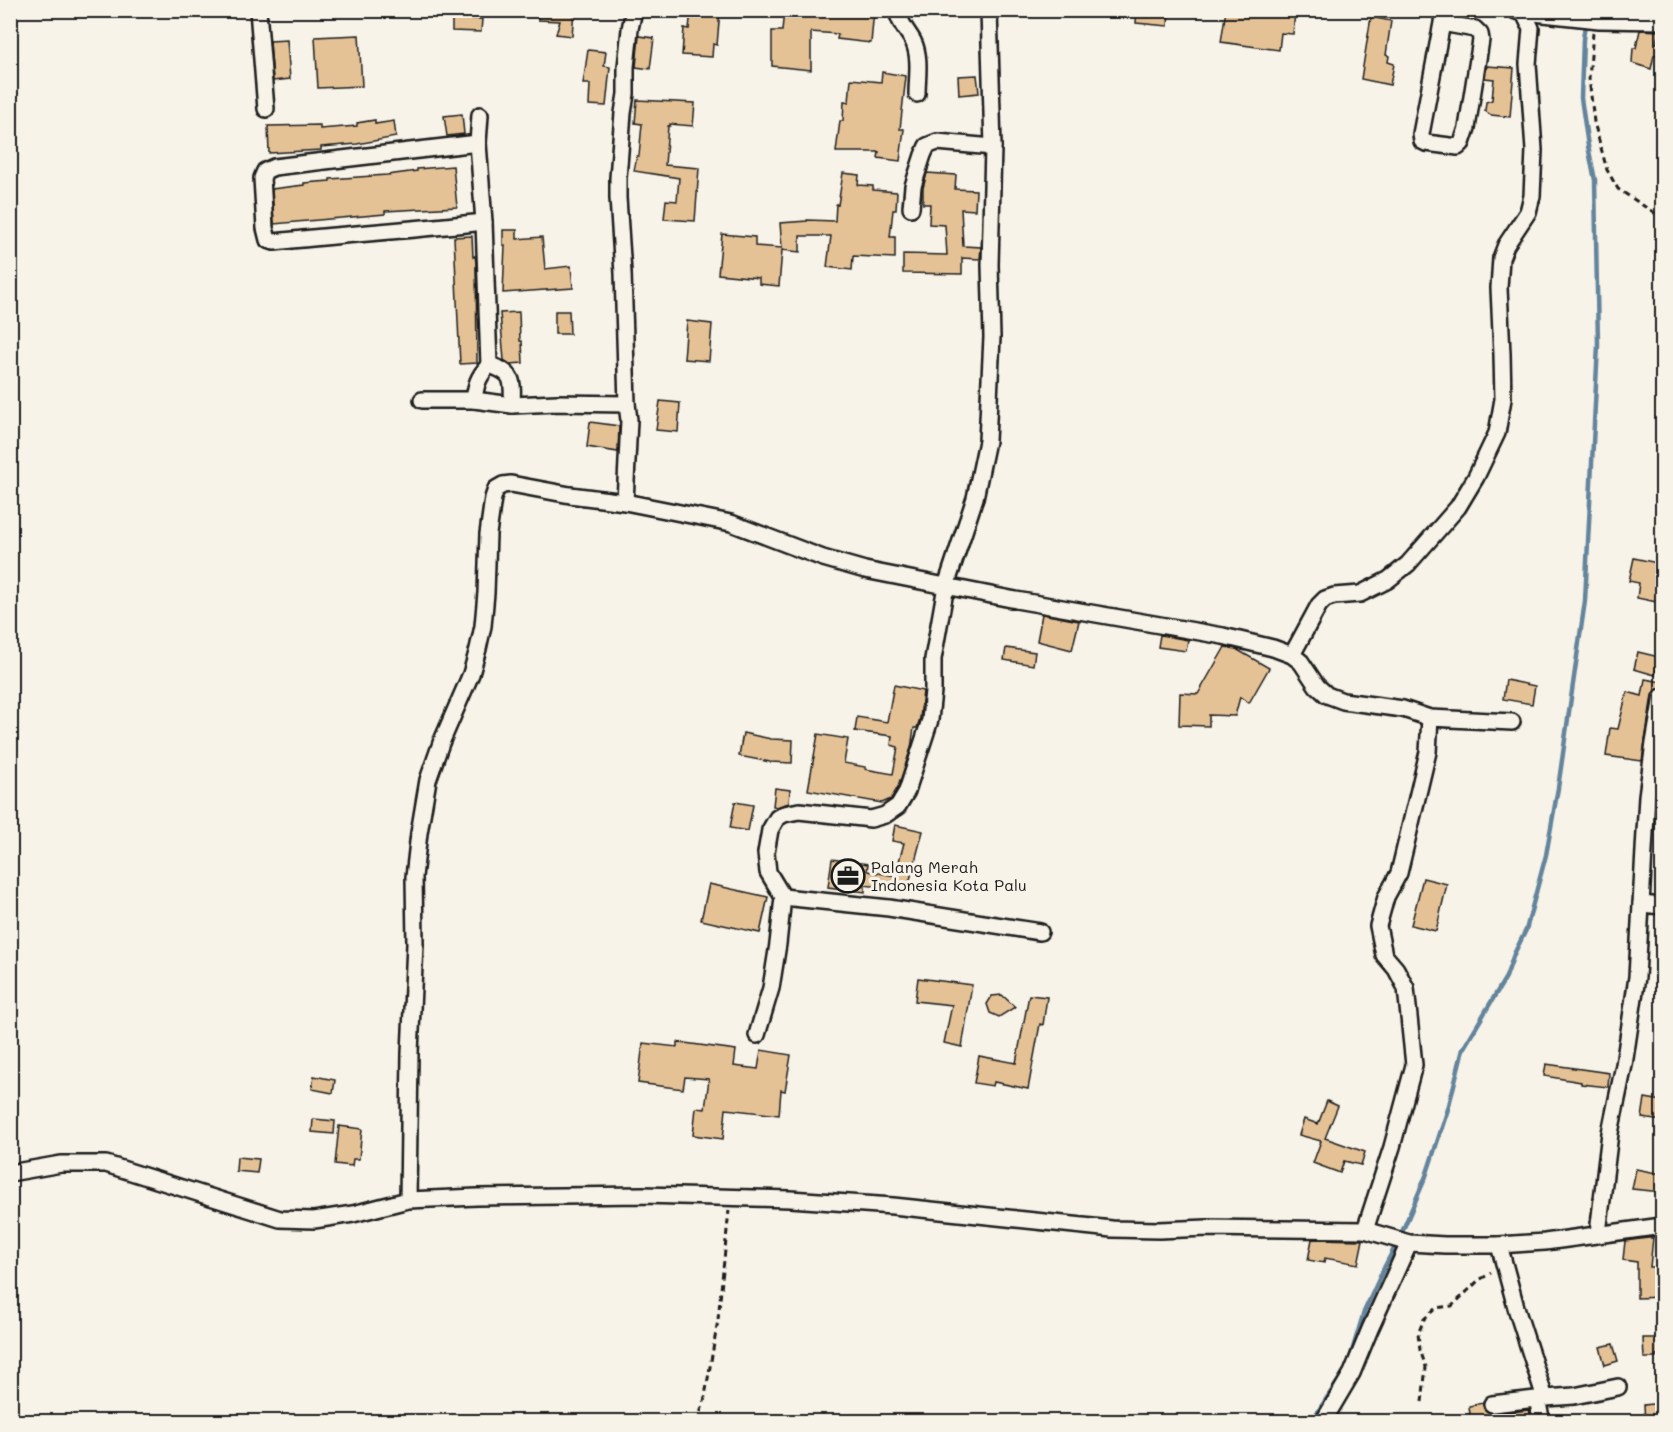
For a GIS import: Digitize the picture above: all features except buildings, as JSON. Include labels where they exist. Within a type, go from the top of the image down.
[{"type":"street","points":[[258,10],[266,109]]},
{"type":"street","points":[[625,502],[628,420],[618,178],[626,94],[626,67],[634,10]]},
{"type":"street","points":[[897,10],[898,17],[913,42],[918,61],[917,94]]},
{"type":"street","points":[[757,1035],[771,988],[783,897],[768,872],[766,853],[770,830],[777,818],[799,811],[871,819],[885,815],[898,806],[907,791],[930,720],[933,658],[946,586],[975,498],[987,441],[992,337],[990,265],[993,147],[989,10]]},
{"type":"street","points":[[1518,11],[1596,20],[1662,21]]},
{"type":"street","points":[[1292,655],[1319,605],[1325,600],[1334,596],[1360,594],[1388,580],[1408,564],[1458,507],[1476,477],[1497,433],[1503,399],[1498,288],[1501,258],[1506,245],[1528,212],[1532,196],[1534,150],[1528,64],[1531,28],[1518,11]]},
{"type":"street","points":[[1442,16],[1475,29],[1480,34],[1481,40],[1467,128],[1462,143],[1458,147],[1426,143],[1422,141],[1421,134],[1442,16]]},
{"type":"street","points":[[474,400],[476,384],[489,365],[484,222],[478,143],[480,115]]},
{"type":"street","points":[[911,208],[913,186],[927,146],[937,142],[993,147]]},
{"type":"street","points":[[478,143],[274,167],[265,171],[262,178],[265,228],[268,240],[274,242],[484,222]]},
{"type":"street","points":[[489,365],[501,368],[509,375],[513,389],[512,405]]},
{"type":"street","points":[[422,400],[474,400],[512,405],[627,404]]},
{"type":"street","points":[[408,1200],[410,1053],[415,944],[414,878],[419,833],[428,780],[441,743],[471,674],[478,649],[483,626],[488,534],[493,498],[496,489],[503,485],[510,484],[625,502],[731,523],[823,558],[865,570],[1016,600],[1223,636],[1292,655],[1301,662],[1317,686],[1328,695],[1343,701],[1403,709],[1430,718],[1512,722]]},
{"type":"street","points":[[1598,1233],[1610,1133],[1624,1065],[1636,976],[1647,796],[1662,697]]},
{"type":"street","points":[[1365,1230],[1392,1147],[1414,1065],[1406,988],[1396,969],[1384,955],[1378,926],[1386,897],[1400,873],[1428,752],[1430,718]]},
{"type":"street","points":[[783,897],[889,908],[1040,932]]},
{"type":"street","points":[[1641,904],[1662,906]]},
{"type":"street","points":[[10,1173],[61,1164],[106,1164],[280,1219],[314,1220],[353,1214],[408,1200],[632,1196],[790,1199],[894,1206],[1112,1229],[1365,1230],[1400,1240],[1499,1245],[1545,1242],[1662,1226]]},
{"type":"street","points":[[1323,1422],[1352,1373],[1382,1301],[1400,1240]]},
{"type":"street","points":[[1499,1245],[1541,1399],[1542,1422]]},
{"type":"street","points":[[1492,1404],[1574,1396],[1618,1387]]},
{"type":"path","points":[[1596,20],[1589,78],[1594,122],[1607,170],[1618,189],[1662,218]]},
{"type":"path","points":[[697,1422],[704,1402],[718,1320],[730,1197]]},
{"type":"path","points":[[1422,1402],[1426,1367],[1420,1350],[1418,1334],[1424,1319],[1436,1308],[1452,1306],[1479,1280],[1504,1266]]},
{"type":"waterway","points":[[1350,1358],[1364,1312],[1426,1176],[1448,1109],[1463,1049],[1506,977],[1526,930],[1546,855],[1558,788],[1585,601],[1598,345],[1595,180],[1581,98],[1583,39],[1587,10]]},
{"type":"waterway","points":[[1311,1422],[1346,1369]]},
{"type":"place","name":"Palang Merah Indonesia Kota Palu","points":[[848,876]]}]
